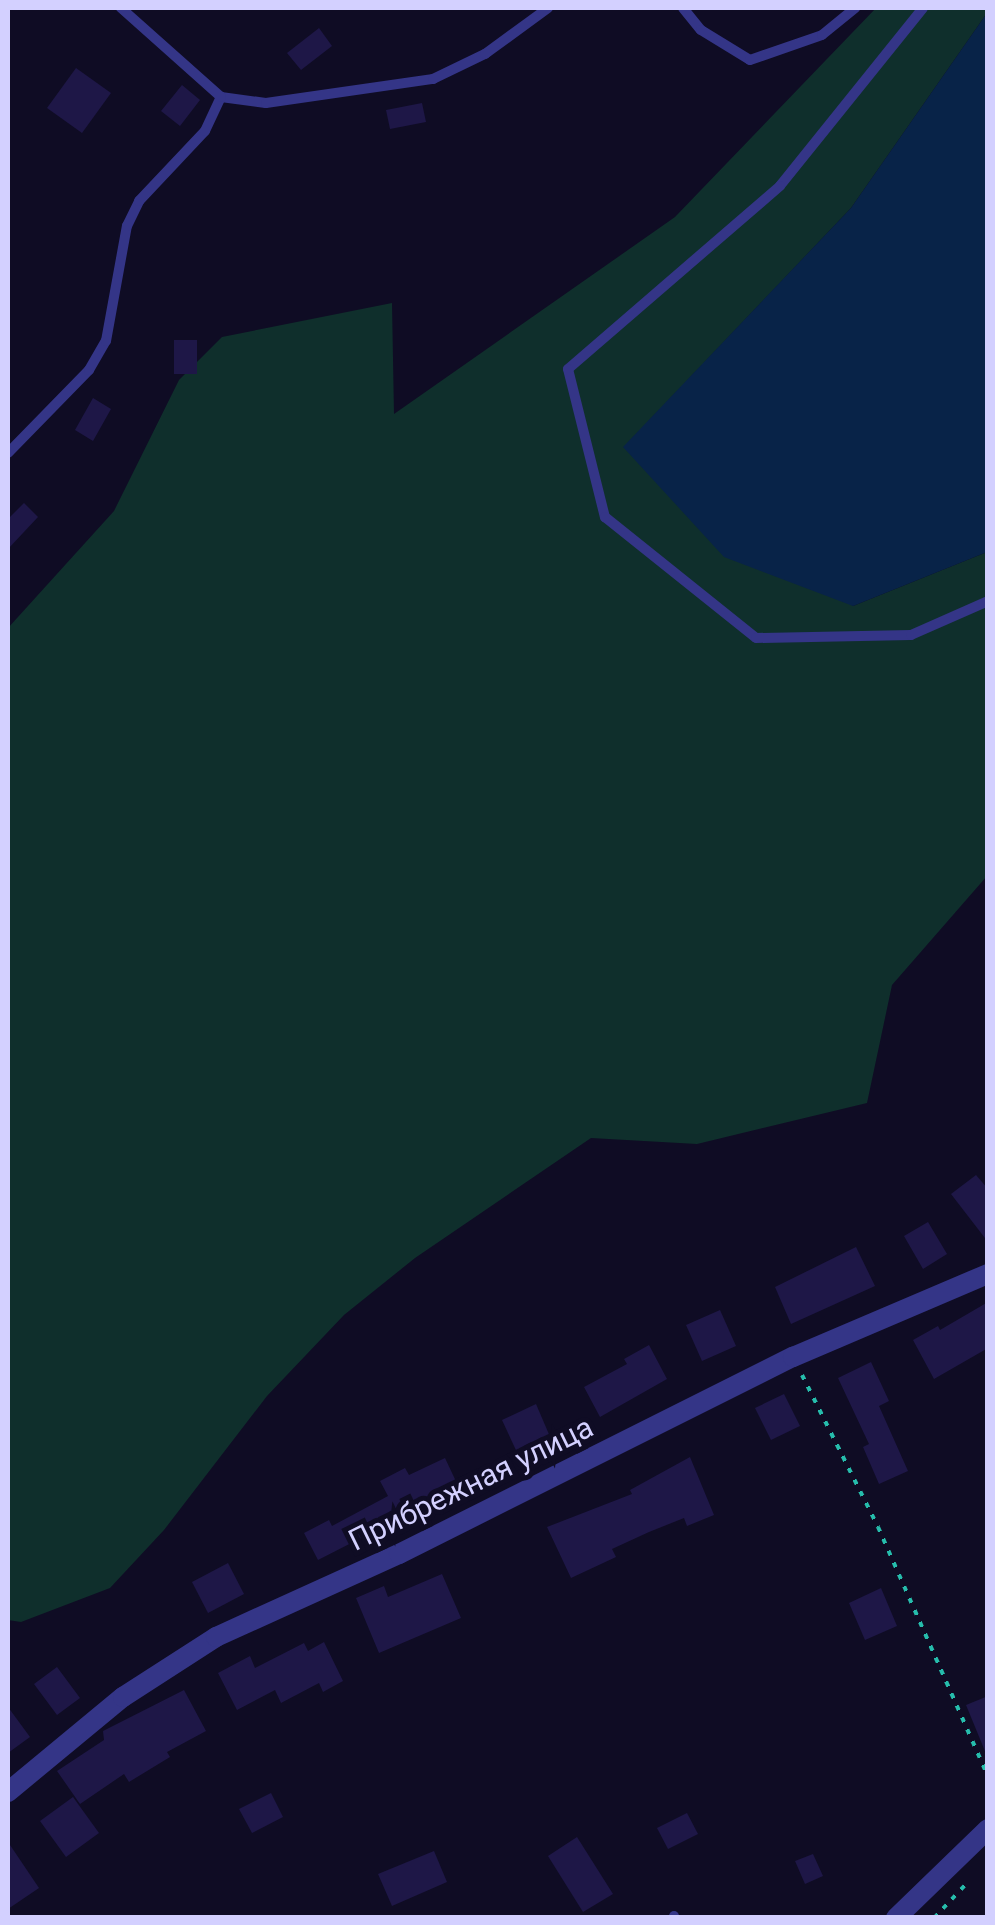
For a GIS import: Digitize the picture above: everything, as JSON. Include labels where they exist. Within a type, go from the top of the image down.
[{"type":"street","name":"Прибрежная улица","points":[[8,1792],[123,1697],[202,1644],[399,1554],[793,1358],[988,1274]]},
{"type":"street","points":[[896,1918],[988,1829]]},
{"type":"lane","points":[[121,8],[221,97],[266,103],[433,80],[485,54],[548,8]]},
{"type":"lane","points":[[683,8],[701,30],[750,60],[822,35],[856,8]]},
{"type":"lane","points":[[923,8],[780,186],[568,369],[605,517],[756,638],[911,636],[988,601]]},
{"type":"lane","points":[[8,453],[89,370],[106,341],[133,213],[139,201],[205,131],[221,97]]},
{"type":"path","points":[[793,1358],[878,1527],[988,1776]]},
{"type":"path","points":[[934,1918],[974,1875]]},
{"type":"green space","points":[[876,8],[987,8],[987,13],[851,208],[624,447],[853,606],[987,552],[987,876],[892,985],[867,1103],[697,1144],[591,1138],[415,1258],[344,1315],[267,1396],[164,1530],[110,1588],[21,1622],[8,1620],[8,628],[114,511],[179,380],[222,337],[392,303],[394,414],[675,217]]},
{"type":"water","points":[[987,13],[987,552],[853,606],[724,557],[623,447],[851,208]]},
{"type":"building","points":[[319,28],[332,46],[301,70],[287,53]]},
{"type":"building","points":[[76,68],[111,93],[82,133],[47,108]]},
{"type":"building","points":[[182,85],[200,100],[180,126],[161,111]]},
{"type":"building","points":[[422,103],[426,122],[390,129],[386,110]]},
{"type":"building","points":[[174,340],[197,340],[197,374],[174,374]]},
{"type":"building","points":[[93,398],[111,409],[93,441],[75,430]]},
{"type":"building","points":[[24,503],[38,517],[8,549],[8,519]]},
{"type":"building","points":[[976,1175],[988,1189],[988,1242],[951,1194]]},
{"type":"building","points":[[928,1222],[947,1254],[923,1269],[904,1236]]},
{"type":"building","points":[[856,1247],[875,1286],[791,1324],[775,1287]]},
{"type":"building","points":[[988,1302],[988,1348],[934,1379],[913,1340],[938,1326],[940,1330]]},
{"type":"building","points":[[720,1310],[736,1346],[702,1361],[686,1325]]},
{"type":"building","points":[[649,1345],[667,1379],[600,1417],[584,1387],[627,1364],[624,1359]]},
{"type":"building","points":[[871,1362],[889,1401],[879,1406],[908,1471],[879,1484],[863,1447],[869,1444],[838,1378]]},
{"type":"building","points":[[784,1394],[800,1426],[771,1440],[755,1408]]},
{"type":"building","points":[[536,1404],[554,1446],[521,1461],[502,1420]]},
{"type":"building","points":[[690,1457],[714,1515],[687,1526],[684,1518],[649,1532],[612,1549],[616,1557],[571,1578],[547,1527],[632,1494],[630,1490]]},
{"type":"building","points":[[445,1458],[461,1492],[440,1502],[437,1497],[390,1521],[392,1525],[366,1539],[365,1536],[318,1560],[304,1533],[329,1520],[332,1526],[388,1496],[380,1481],[405,1468],[409,1475]]},
{"type":"building","points":[[228,1563],[244,1594],[208,1613],[192,1582]]},
{"type":"building","points":[[442,1574],[461,1618],[379,1653],[356,1598],[384,1586],[388,1597]]},
{"type":"building","points":[[881,1588],[897,1626],[865,1640],[849,1603]]},
{"type":"building","points":[[324,1642],[343,1681],[323,1692],[319,1683],[281,1703],[275,1690],[237,1710],[218,1673],[250,1656],[255,1668],[304,1643],[308,1651]]},
{"type":"building","points":[[57,1667],[80,1698],[57,1715],[34,1684]]},
{"type":"building","points":[[184,1690],[206,1731],[167,1752],[170,1757],[129,1782],[124,1774],[80,1804],[57,1771],[104,1740],[103,1731]]},
{"type":"building","points":[[988,1696],[988,1756],[987,1756],[966,1705]]},
{"type":"building","points":[[8,1707],[30,1737],[8,1753]]},
{"type":"building","points":[[271,1793],[283,1817],[252,1833],[239,1809]]},
{"type":"building","points":[[73,1797],[99,1833],[66,1857],[40,1821]]},
{"type":"building","points":[[687,1813],[698,1834],[668,1849],[657,1828]]},
{"type":"building","points":[[577,1837],[613,1894],[583,1912],[548,1856]]},
{"type":"building","points":[[8,1842],[39,1888],[8,1909]]},
{"type":"building","points":[[434,1851],[447,1882],[392,1906],[378,1874]]},
{"type":"building","points":[[813,1854],[823,1876],[805,1884],[795,1861]]}]
